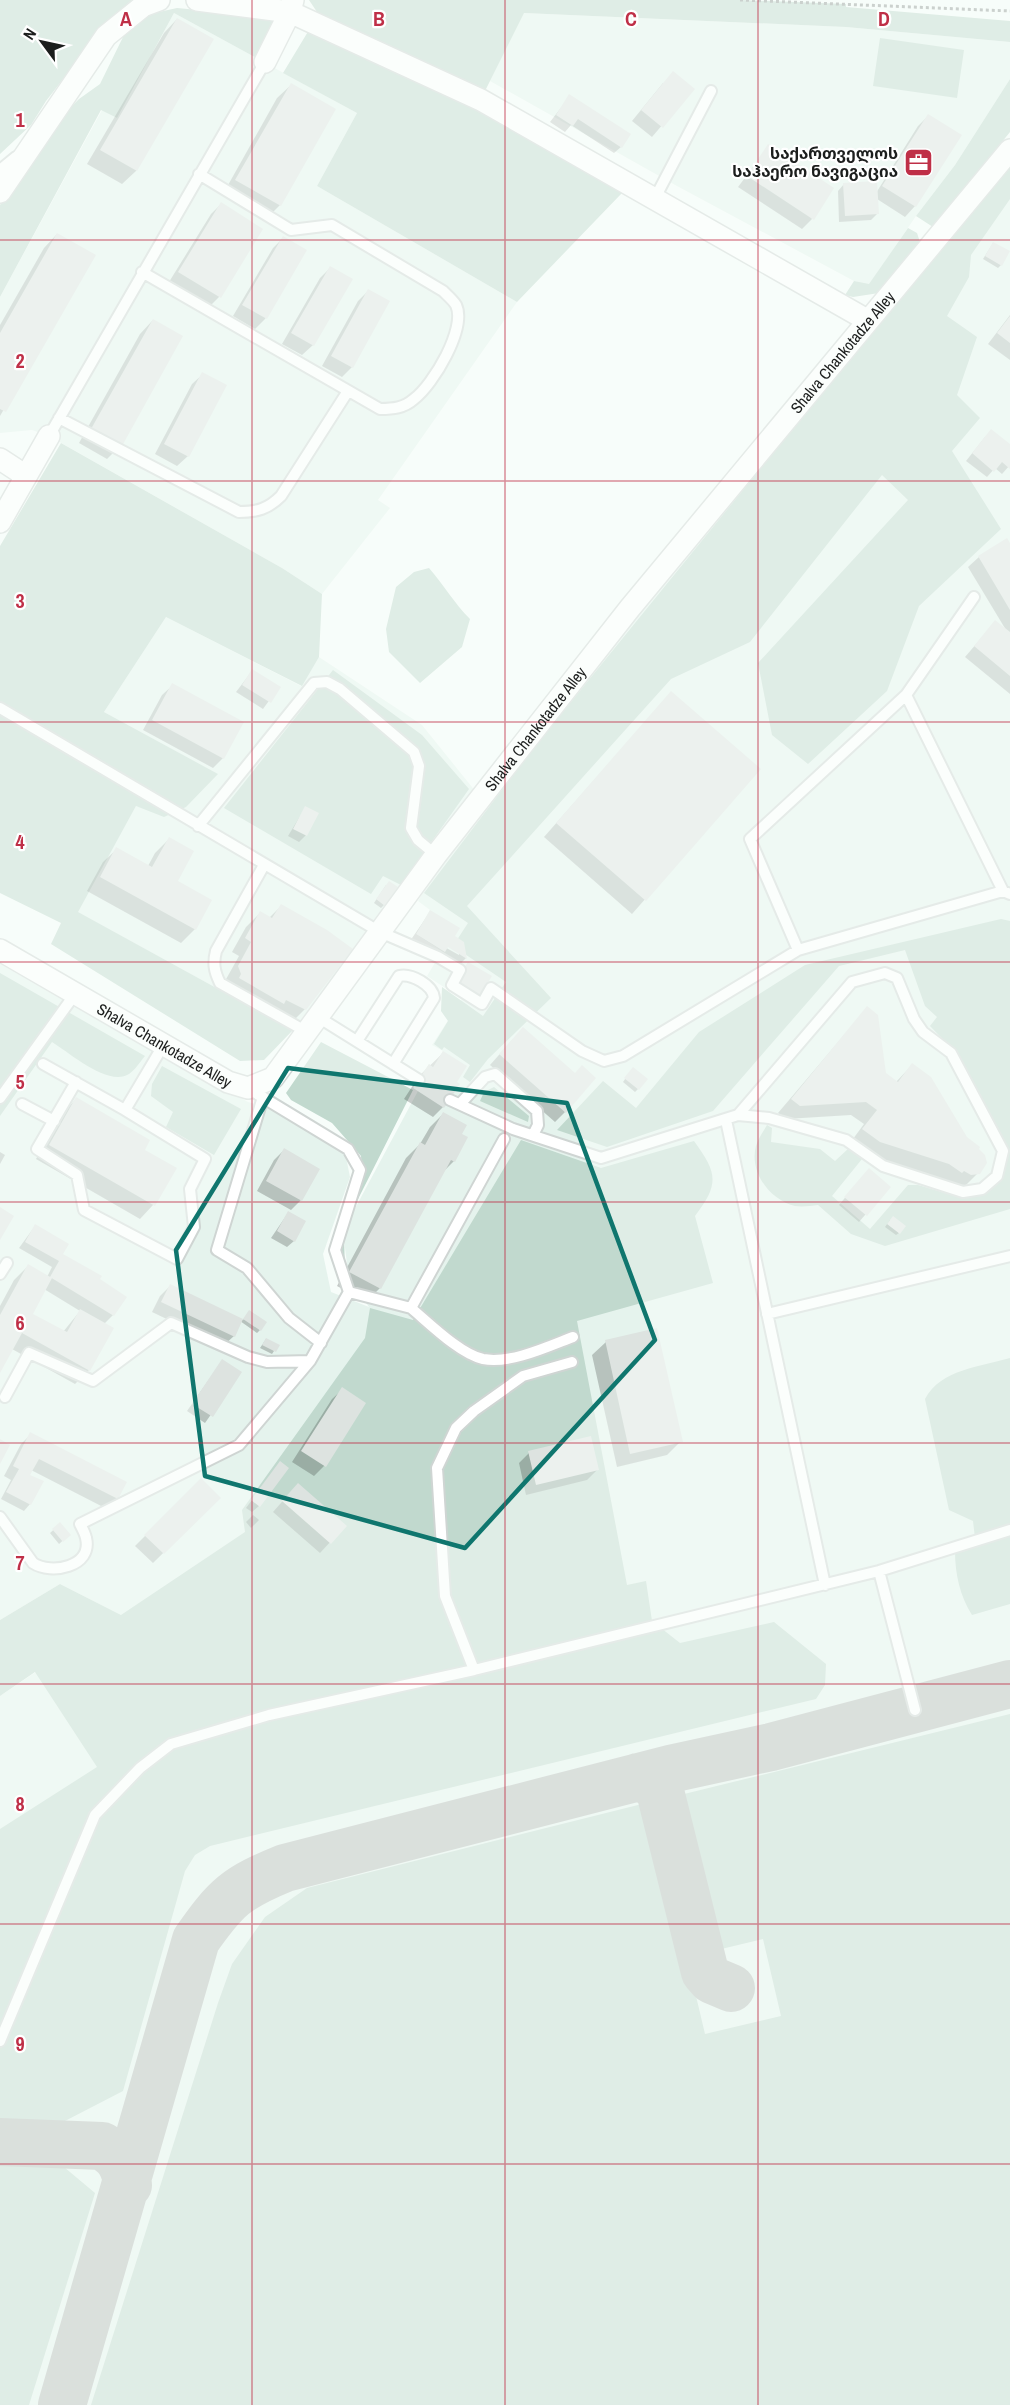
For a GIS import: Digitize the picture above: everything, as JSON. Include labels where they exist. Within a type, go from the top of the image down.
[{"type":"street","points":[[0,192],[106,36],[143,6],[159,0]]},
{"type":"street","points":[[197,0],[291,6],[481,100],[867,320]]},
{"type":"street","points":[[265,62],[291,6]]},
{"type":"street","name":"Shalva Chankotadze Alley","points":[[1,952],[228,1082],[256,1093],[273,1078],[436,855],[630,608],[1010,150]]},
{"type":"street","points":[[0,522],[54,427]]},
{"type":"street","points":[[0,459],[26,476]]},
{"type":"lane","points":[[265,62],[54,427],[239,512],[253,512],[269,508],[281,496],[348,391]]},
{"type":"lane","points":[[654,200],[711,91]]},
{"type":"lane","points":[[0,170],[35,141]]},
{"type":"lane","points":[[142,272],[380,409],[396,409],[415,399],[447,353],[458,326],[456,306],[443,291],[332,225],[291,230],[199,174]]},
{"type":"lane","points":[[798,950],[750,840],[906,695],[974,597]]},
{"type":"lane","points":[[198,826],[314,683],[327,682],[340,689],[414,752],[419,766],[411,828],[418,840],[436,855]]},
{"type":"lane","points":[[0,708],[380,933],[438,957],[460,970],[452,984],[482,1004],[491,988],[582,1051],[604,1061],[623,1056],[798,950],[1006,892],[906,695]]},
{"type":"lane","points":[[264,865],[216,951],[213,960],[215,973],[220,983],[312,1025],[357,1041],[419,1080]]},
{"type":"lane","points":[[533,1136],[538,1125],[537,1111],[495,1074],[485,1077],[455,1102],[533,1136],[601,1158],[738,1115],[852,982],[885,973],[897,978],[914,1019],[923,1032],[951,1053],[1003,1151],[1002,1159],[997,1176],[982,1189],[963,1192],[883,1166],[846,1140],[769,1118],[738,1115]]},
{"type":"lane","points":[[357,1041],[399,976],[410,976],[431,990],[434,998],[393,1064]]},
{"type":"lane","points":[[0,1098],[75,994]]},
{"type":"lane","points":[[125,1110],[164,1044]]},
{"type":"lane","points":[[43,1064],[76,1082],[125,1110],[205,1159],[190,1189],[194,1227],[177,1259],[84,1210],[77,1174],[38,1149],[76,1082]]},
{"type":"lane","points":[[0,1517],[33,1563],[40,1568],[54,1569],[69,1566],[79,1559],[86,1547],[87,1538],[80,1524],[239,1445],[310,1361],[321,1343],[349,1292],[335,1250],[360,1170],[348,1149],[256,1093],[217,1250],[247,1268],[289,1318],[321,1343]]},
{"type":"lane","points":[[22,1104],[54,1121]]},
{"type":"lane","points":[[726,1120],[825,1585]]},
{"type":"lane","points":[[411,1308],[504,1138]]},
{"type":"lane","points":[[767,1314],[1010,1256]]},
{"type":"lane","points":[[0,1274],[7,1263]]},
{"type":"lane","points":[[349,1292],[411,1308],[459,1346],[483,1359],[521,1356],[573,1337]]},
{"type":"lane","points":[[5,1397],[29,1353],[93,1381],[171,1323],[248,1357],[267,1362],[310,1361]]},
{"type":"lane","points":[[474,1671],[445,1596],[437,1468],[456,1428],[474,1411],[523,1376],[572,1362]]},
{"type":"lane","points":[[0,2041],[95,1815],[155,1756],[171,1744],[269,1715],[474,1671],[825,1585],[879,1571],[1010,1530]]},
{"type":"lane","points":[[879,1571],[915,1710]]},
{"type":"path","points":[[740,0],[1010,11]]},
{"type":"highlighted area","points":[[288,1068],[567,1103],[655,1340],[465,1548],[205,1476],[176,1250]]},
{"type":"shaded area","points":[[174,13],[357,113],[317,186],[517,302],[378,500],[390,508],[322,594],[282,568],[49,436],[32,430],[0,433],[0,297],[102,110],[117,118]]},
{"type":"shaded area","points":[[523,13],[846,27],[1010,42],[1010,79],[955,165],[916,216],[869,285],[854,281],[677,186],[490,81]]},
{"type":"shaded area","points":[[1010,175],[1010,2405],[0,2405],[0,1696],[121,1615],[60,1584],[0,1620],[0,962],[248,1102],[276,1110],[345,1152],[350,1177],[323,1254],[331,1292],[369,1307],[349,1281],[344,1239],[352,1214],[418,1091],[413,1088],[429,1064],[433,1067],[443,1051],[432,1045],[462,999],[427,976],[442,951],[416,934],[430,910],[418,901],[423,892],[419,887],[793,415]]},
{"type":"shaded area","points":[[166,617],[301,686],[319,657],[422,725],[476,792],[293,1030],[77,912],[136,806],[153,811],[217,774],[104,712]]},
{"type":"green space","points":[[0,0],[132,0],[109,20],[46,101],[31,125],[0,154]]},
{"type":"green space","points":[[309,0],[740,0],[846,4],[846,7],[1010,21],[1010,42],[846,27],[524,13],[483,95],[323,21]]},
{"type":"green space","points":[[177,8],[273,17],[278,22],[260,60],[174,13],[117,118],[101,110],[0,297],[0,205],[54,124],[79,99],[100,84],[124,35],[150,14]]},
{"type":"green space","points":[[309,30],[474,104],[622,193],[517,302],[317,186],[357,113],[283,73]]},
{"type":"green space","points":[[880,38],[964,50],[957,98],[873,86]]},
{"type":"green space","points":[[1010,79],[1010,132],[933,227],[916,216],[955,165]]},
{"type":"green space","points":[[1010,167],[1010,199],[971,255],[969,277],[947,316],[977,337],[957,395],[980,418],[952,451],[1001,529],[919,606],[887,691],[808,764],[772,735],[758,663],[908,500],[882,475],[750,642],[671,679],[467,906],[551,998],[488,1059],[470,1082],[463,1077],[470,1065],[444,1047],[442,1050],[434,1044],[448,1021],[441,1011],[442,987],[483,1016],[506,982],[453,946],[468,923],[424,893],[536,745],[985,192]]},
{"type":"green space","points":[[908,228],[917,233],[921,245],[879,293],[853,297],[845,295],[854,281],[869,284]]},
{"type":"green space","points":[[61,443],[282,568],[322,594],[319,657],[302,686],[166,617],[104,712],[218,774],[186,807],[164,817],[136,806],[78,912],[293,1030],[264,1060],[240,1061],[51,944],[61,923],[0,893],[0,546]]},
{"type":"green space","points":[[429,568],[470,619],[462,647],[420,683],[389,652],[386,629],[396,587],[414,572]]},
{"type":"green space","points":[[333,670],[422,735],[469,789],[401,885],[383,876],[371,894],[224,808]]},
{"type":"green space","points":[[1001,919],[1010,921],[1010,1209],[885,1246],[851,1234],[818,1205],[795,1206],[777,1198],[769,1191],[758,1174],[755,1165],[756,1146],[767,1125],[772,1128],[771,1142],[820,1149],[835,1161],[849,1148],[862,1159],[832,1196],[870,1229],[908,1185],[918,1185],[959,1197],[980,1194],[999,1176],[1003,1151],[958,1055],[930,1026],[937,1017],[925,1006],[905,950],[839,966],[713,1111],[607,1147],[557,1130],[603,1081],[636,1108],[699,1032],[805,965]]},
{"type":"green space","points":[[0,973],[145,1056],[129,1074],[120,1077],[111,1076],[89,1067],[52,1042],[0,1116]]},
{"type":"green space","points":[[321,1042],[413,1090],[354,1207],[344,1236],[345,1272],[338,1254],[362,1172],[361,1156],[332,1123],[291,1100],[286,1093]]},
{"type":"green space","points":[[162,1066],[241,1109],[214,1155],[166,1127],[173,1112],[151,1096],[152,1084]]},
{"type":"green space","points":[[494,1087],[529,1116],[528,1122],[480,1101],[484,1092]]},
{"type":"green space","points":[[521,1140],[601,1168],[694,1141],[707,1162],[713,1178],[712,1186],[709,1195],[695,1216],[713,1283],[577,1321],[627,1585],[646,1581],[652,1621],[680,1643],[774,1622],[826,1664],[825,1685],[816,1699],[210,1846],[195,1855],[185,1871],[123,2091],[63,2122],[0,2120],[0,1829],[97,1767],[35,1672],[0,1696],[0,1620],[60,1584],[121,1615],[245,1532],[242,1510],[365,1338],[370,1308],[413,1320]]},
{"type":"green space","points":[[1010,1358],[1010,1604],[972,1615],[959,1585],[955,1551],[975,1538],[973,1521],[949,1510],[925,1399],[932,1389],[951,1375]]},
{"type":"green space","points":[[1010,1714],[1010,2405],[91,2405],[218,2003],[232,1964],[265,1917],[307,1888],[650,1802],[705,2034],[781,2016],[763,1939],[713,1951],[676,1796]]},
{"type":"green space","points":[[0,2161],[58,2162],[95,2193],[29,2405],[0,2405]]},
{"type":"building","points":[[177,18],[214,39],[137,171],[100,150]]},
{"type":"building","points":[[673,71],[695,89],[663,128],[641,110]]},
{"type":"building","points":[[291,83],[336,109],[281,206],[235,180]]},
{"type":"building","points":[[569,94],[631,134],[622,148],[578,119],[573,126],[556,115]]},
{"type":"building","points":[[928,114],[962,135],[916,207],[882,186]]},
{"type":"building","points":[[768,144],[834,188],[814,220],[747,176]]},
{"type":"building","points":[[877,181],[879,214],[845,216],[843,183]]},
{"type":"building","points":[[221,202],[263,229],[221,298],[178,272]]},
{"type":"building","points":[[57,233],[96,255],[6,412],[0,409],[0,333]]},
{"type":"building","points":[[283,236],[307,250],[267,319],[242,305]]},
{"type":"building","points":[[993,242],[1010,251],[1002,266],[985,256]]},
{"type":"building","points":[[330,266],[353,279],[314,346],[291,333]]},
{"type":"building","points":[[368,289],[390,301],[353,368],[331,356]]},
{"type":"building","points":[[1010,316],[1010,343],[997,333]]},
{"type":"building","points":[[153,319],[183,336],[122,446],[91,429]]},
{"type":"building","points":[[202,372],[227,385],[189,457],[164,444]]},
{"type":"building","points":[[991,429],[1010,444],[1010,469],[1002,462],[994,472],[972,453]]},
{"type":"building","points":[[1007,538],[1010,543],[1010,610],[978,556]]},
{"type":"building","points":[[995,620],[1010,632],[1010,676],[974,646]]},
{"type":"building","points":[[252,669],[281,687],[271,703],[242,685]]},
{"type":"building","points":[[172,683],[244,722],[224,759],[152,720]]},
{"type":"building","points":[[671,691],[761,769],[646,901],[556,823]]},
{"type":"building","points":[[305,806],[319,813],[307,836],[293,829]]},
{"type":"building","points":[[169,837],[194,851],[178,881],[212,900],[196,930],[100,877],[116,847],[152,867]]},
{"type":"building","points":[[389,881],[398,887],[385,906],[376,899]]},
{"type":"building","points":[[281,904],[327,930],[353,949],[306,1010],[286,1000],[284,1004],[239,978],[241,974],[238,966],[251,942],[245,938],[260,911],[272,918]]},
{"type":"building","points":[[430,910],[460,928],[455,936],[464,942],[467,959],[448,947],[445,952],[416,934]]},
{"type":"building","points":[[468,962],[492,976],[480,995],[457,981]]},
{"type":"building","points":[[867,1006],[878,1015],[886,1073],[898,1082],[912,1063],[931,1077],[967,1137],[980,1147],[979,1149],[985,1155],[987,1163],[980,1174],[971,1175],[964,1171],[962,1173],[949,1164],[880,1142],[862,1129],[877,1110],[866,1102],[800,1106],[791,1099]]},
{"type":"building","points":[[523,1027],[575,1073],[582,1065],[596,1078],[566,1113],[499,1054]]},
{"type":"building","points":[[443,1051],[467,1066],[457,1082],[460,1084],[444,1108],[413,1088],[429,1064],[433,1067]]},
{"type":"building","points":[[633,1067],[648,1079],[639,1090],[624,1078]]},
{"type":"building","points":[[76,1097],[150,1140],[145,1150],[177,1168],[155,1206],[49,1145]]},
{"type":"building","points":[[443,1112],[467,1125],[462,1134],[468,1137],[455,1162],[451,1160],[381,1289],[349,1272],[420,1142],[425,1145]]},
{"type":"building","points":[[284,1148],[320,1169],[302,1201],[266,1181]]},
{"type":"building","points":[[869,1168],[891,1187],[867,1216],[844,1197]]},
{"type":"building","points":[[0,1207],[14,1216],[0,1240]]},
{"type":"building","points":[[288,1211],[306,1221],[295,1242],[277,1231]]},
{"type":"building","points":[[893,1216],[906,1226],[900,1234],[887,1224]]},
{"type":"building","points":[[35,1224],[69,1244],[63,1254],[102,1276],[100,1279],[127,1297],[114,1316],[50,1277],[59,1261],[25,1242]]},
{"type":"building","points":[[28,1264],[52,1278],[33,1314],[67,1332],[80,1309],[114,1328],[90,1371],[22,1333],[0,1373],[0,1315]]},
{"type":"building","points":[[170,1284],[243,1319],[235,1337],[161,1302]]},
{"type":"building","points":[[249,1310],[267,1322],[261,1331],[243,1319]]},
{"type":"building","points":[[657,1328],[683,1442],[630,1454],[605,1340]]},
{"type":"building","points":[[266,1338],[280,1345],[276,1352],[262,1345]]},
{"type":"building","points":[[222,1359],[242,1372],[213,1417],[192,1404]]},
{"type":"building","points":[[342,1387],[366,1403],[326,1467],[301,1451]]},
{"type":"building","points":[[30,1432],[127,1482],[118,1499],[39,1459],[30,1475],[44,1481],[31,1505],[6,1492],[19,1469],[13,1466]]},
{"type":"building","points":[[591,1436],[599,1470],[536,1485],[528,1451]]},
{"type":"building","points":[[0,1439],[10,1445],[0,1464]]},
{"type":"building","points":[[280,1461],[289,1468],[260,1507],[251,1500]]},
{"type":"building","points":[[201,1478],[221,1498],[164,1554],[144,1535]]},
{"type":"building","points":[[298,1483],[347,1526],[331,1544],[282,1501]]},
{"type":"building","points":[[60,1522],[71,1535],[63,1542],[52,1529]]},
{"type":"taxiway","points":[[62,2405],[196,1940],[233,1895],[285,1868],[670,1769],[771,1747],[1010,1684]]},
{"type":"taxiway","points":[[638,1777],[651,1782],[660,1791],[705,1972],[712,1980],[731,1988]]},
{"type":"taxiway","points":[[0,2142],[102,2146],[120,2162],[128,2185]]},
{"type":"place","name":"საქართველოს საჰაერო ნავიგაცია","points":[[919,162]]}]
